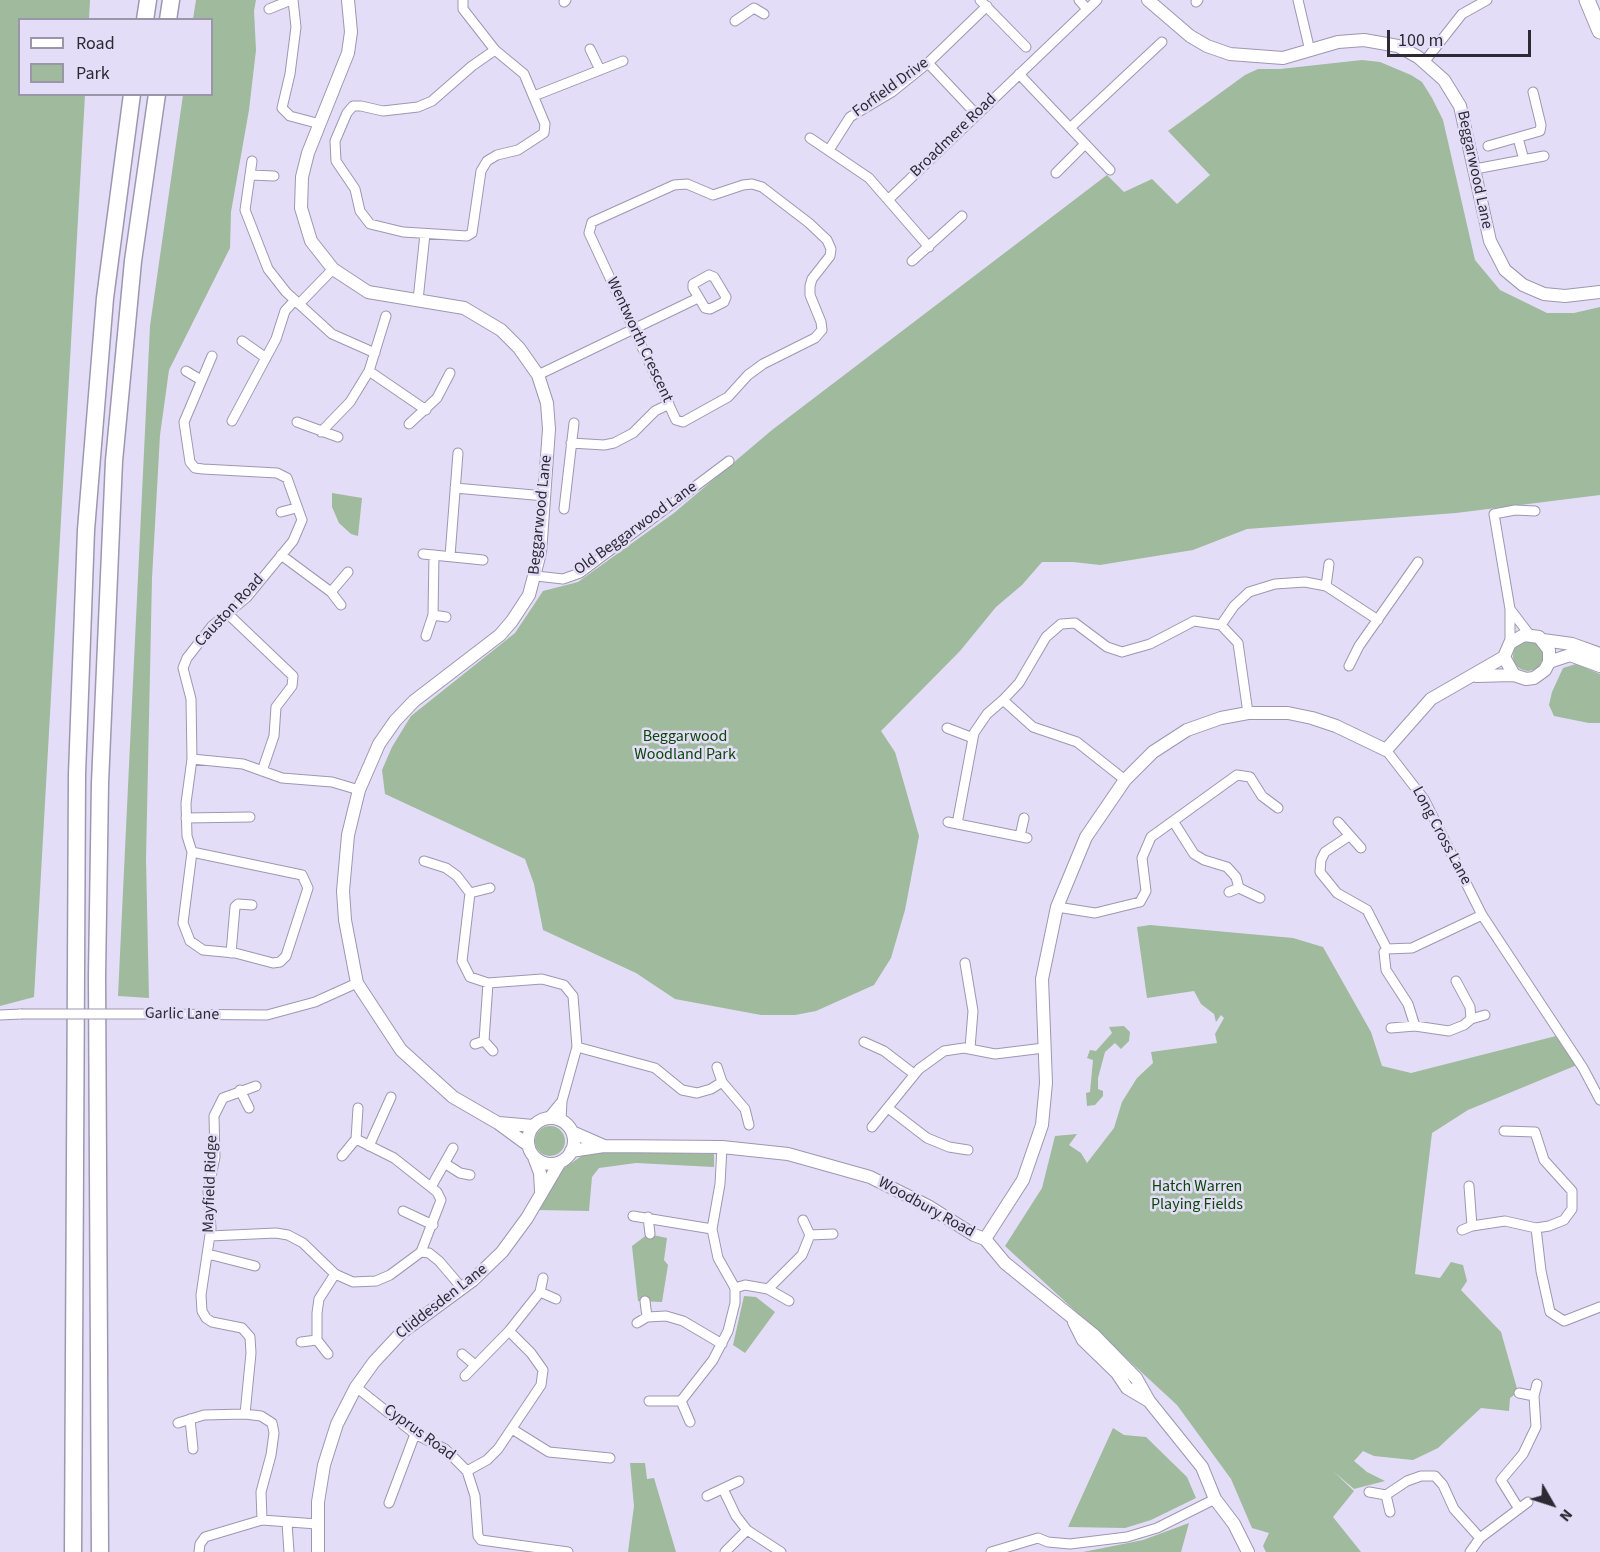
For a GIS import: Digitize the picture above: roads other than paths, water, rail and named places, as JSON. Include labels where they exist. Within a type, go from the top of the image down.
[{"type":"highway","points":[[145,18],[148,0]]},
{"type":"highway","points":[[168,18],[171,0]]},
{"type":"highway","points":[[73,1552],[77,774],[86,530],[105,298],[132,96]]},
{"type":"highway","points":[[100,1552],[97,976],[100,783],[114,461],[133,261],[157,96]]},
{"type":"main road","points":[[1587,0],[1600,31]]},
{"type":"street","points":[[269,9],[292,0],[296,27],[290,74],[282,108],[290,116],[320,124]]},
{"type":"street","name":"Beggarwood Lane","points":[[348,0],[351,32],[348,53],[304,166],[301,208],[312,241],[333,269],[368,292],[464,308],[493,324],[514,341],[538,375],[549,416],[545,496],[536,576],[524,603],[507,627],[414,701],[395,721],[379,744],[359,790],[346,848],[343,891],[357,983],[392,1038],[417,1067],[453,1097],[498,1123],[531,1151]]},
{"type":"street","points":[[463,0],[463,9],[495,50],[524,74],[545,124],[544,133],[518,150],[496,155],[487,161],[482,171],[472,233],[467,236],[386,230],[370,224],[363,218],[356,189],[336,161],[334,149],[341,125],[353,106],[383,111],[404,111],[432,101],[472,66],[495,50]]},
{"type":"street","points":[[1078,0],[1087,9]]},
{"type":"street","name":"Broadmere Road","points":[[889,199],[1097,0]]},
{"type":"street","name":"Beggarwood Lane","points":[[1148,0],[1184,32],[1213,49],[1239,56],[1289,57],[1338,42],[1373,40],[1398,46],[1425,61],[1444,80],[1457,99],[1466,122],[1490,242],[1505,270],[1523,285],[1544,294],[1565,296],[1600,292]]},
{"type":"street","points":[[1298,0],[1310,51]]},
{"type":"street","points":[[1425,61],[1462,14],[1487,0]]},
{"type":"street","name":"Forfield Drive","points":[[829,150],[850,117],[892,92],[928,63],[984,3],[1026,47]]},
{"type":"street","points":[[735,21],[751,4],[764,14]]},
{"type":"street","points":[[1070,128],[1162,42]]},
{"type":"street","points":[[590,49],[600,70]]},
{"type":"street","points":[[534,96],[623,60]]},
{"type":"street","points":[[928,63],[976,114]]},
{"type":"street","points":[[1019,74],[1110,170]]},
{"type":"street","points":[[1488,146],[1541,129],[1533,92]]},
{"type":"street","points":[[810,138],[869,178],[929,247]]},
{"type":"street","points":[[1518,138],[1524,160]]},
{"type":"street","points":[[1056,173],[1085,144]]},
{"type":"street","points":[[1475,169],[1544,156]]},
{"type":"street","points":[[252,161],[245,210],[267,269],[297,302],[332,334],[375,353]]},
{"type":"street","points":[[250,175],[274,176]]},
{"type":"street","name":"Wentworth Crescent","points":[[674,184],[687,184],[713,195],[742,185],[752,184],[762,187],[809,223],[827,240],[831,249],[830,256],[812,279],[810,286],[810,295],[822,330],[815,338],[763,364],[748,375],[728,397],[684,423],[676,420],[635,329],[589,233],[591,222],[674,184]]},
{"type":"street","points":[[912,261],[962,216]]},
{"type":"street","points":[[418,300],[425,234]]},
{"type":"street","points":[[232,422],[254,376],[266,358],[285,311],[333,269]]},
{"type":"street","points":[[538,375],[698,298]]},
{"type":"street","points":[[321,432],[350,402],[369,371],[386,316]]},
{"type":"street","points":[[242,341],[266,358]]},
{"type":"street","name":"Causton Road","points":[[192,759],[191,699],[183,668],[186,658],[212,626],[247,597],[299,531],[302,520],[287,478],[277,473],[203,470],[195,468],[190,462],[184,422],[212,356]]},
{"type":"street","points":[[186,371],[201,380]]},
{"type":"street","points":[[369,371],[426,410]]},
{"type":"street","points":[[409,424],[438,398],[450,373]]},
{"type":"street","points":[[571,443],[604,445],[614,443],[633,433],[655,411],[669,404]]},
{"type":"street","points":[[297,422],[338,437]]},
{"type":"street","points":[[564,509],[574,423]]},
{"type":"street","points":[[450,556],[458,453]]},
{"type":"street","name":"Old Beggarwood Lane","points":[[536,576],[563,579],[580,573],[729,461]]},
{"type":"street","points":[[455,488],[545,496]]},
{"type":"street","points":[[281,512],[296,508]]},
{"type":"street","points":[[1386,750],[1431,699],[1456,682],[1472,676],[1504,657],[1510,643],[1509,609],[1494,514],[1515,510],[1535,511]]},
{"type":"street","points":[[423,554],[483,560]]},
{"type":"street","points":[[281,555],[331,592],[341,604]]},
{"type":"street","points":[[426,636],[433,615],[434,555]]},
{"type":"street","points":[[1349,666],[1355,644],[1378,620],[1418,562]]},
{"type":"street","points":[[1326,586],[1329,564]]},
{"type":"street","points":[[331,592],[348,572]]},
{"type":"street","points":[[1221,625],[1239,600],[1255,589],[1305,582],[1326,586],[1378,620]]},
{"type":"street","points":[[1509,609],[1529,634],[1543,640],[1572,644],[1600,654]]},
{"type":"street","points":[[227,613],[293,676],[292,686],[276,707],[274,736],[262,771]]},
{"type":"street","points":[[433,615],[446,617]]},
{"type":"street","points":[[1024,818],[1023,837],[953,823],[973,738],[983,719],[1019,683],[1052,630],[1066,622],[1075,622],[1107,647],[1122,652],[1150,644],[1194,621],[1221,625],[1238,643],[1248,713]]},
{"type":"street","points":[[1510,643],[1520,636],[1529,634]]},
{"type":"street","points":[[1472,676],[1514,675],[1526,679],[1534,678],[1545,670],[1549,662],[1549,650],[1543,640]]},
{"type":"street","points":[[1549,662],[1569,655],[1600,666]]},
{"type":"street","points":[[1504,657],[1514,675]]},
{"type":"street","points":[[1003,700],[1033,727],[1077,742],[1125,780]]},
{"type":"street","name":"Long Cross Lane","points":[[986,1239],[1016,1193],[1037,1144],[1046,1095],[1042,979],[1058,906],[1083,844],[1125,780],[1153,752],[1187,730],[1221,718],[1248,713],[1288,714],[1312,718],[1386,750],[1424,800],[1482,915],[1583,1068],[1600,1100]]},
{"type":"street","points":[[947,728],[973,738]]},
{"type":"street","points":[[192,852],[294,873],[302,875],[307,880],[308,888],[286,956],[280,962],[266,962],[231,952],[203,950],[195,946],[186,934],[183,923],[192,852],[186,818],[192,759],[243,764],[282,778],[332,782],[359,790]]},
{"type":"street","points":[[1058,906],[1095,913],[1140,902],[1146,891],[1142,863],[1145,847],[1155,833],[1241,774],[1250,777],[1262,796],[1278,808]]},
{"type":"street","points":[[1269,800],[1279,793]]},
{"type":"street","points":[[186,818],[250,817]]},
{"type":"street","points":[[1173,820],[1194,854],[1200,859],[1227,867],[1236,877],[1239,888]]},
{"type":"street","points":[[1338,822],[1361,848]]},
{"type":"street","points":[[1349,837],[1325,852],[1321,860],[1320,872],[1337,893],[1367,910],[1388,949]]},
{"type":"street","points":[[424,861],[446,867],[457,876],[470,893],[462,961],[470,977],[488,983],[542,979],[564,985],[573,996],[577,1047],[562,1101],[561,1120]]},
{"type":"street","points":[[470,893],[490,888]]},
{"type":"street","points":[[1229,892],[1239,888],[1260,898]]},
{"type":"street","points":[[231,952],[235,907],[238,904],[252,905]]},
{"type":"street","points":[[1415,1026],[1408,1004],[1386,970],[1384,952],[1388,949],[1412,948],[1482,915]]},
{"type":"street","points":[[965,963],[973,1011],[970,1048]]},
{"type":"street","points":[[1456,981],[1470,1007],[1471,1019]]},
{"type":"street","name":"Garlic Lane","points":[[0,1015],[267,1015],[315,1002],[357,983]]},
{"type":"street","points":[[488,983],[479,1043],[493,1052]]},
{"type":"street","points":[[1391,1028],[1415,1026],[1449,1031],[1464,1025],[1471,1019],[1485,1015]]},
{"type":"street","points":[[864,1042],[889,1054],[914,1074]]},
{"type":"street","points":[[577,1047],[656,1068],[682,1090],[697,1093],[711,1089],[722,1082]]},
{"type":"street","points":[[872,1127],[914,1074],[944,1051],[970,1048],[995,1054],[1044,1048]]},
{"type":"street","points":[[717,1067],[722,1082],[745,1109],[749,1125]]},
{"type":"street","name":"Mayfield Ridge","points":[[245,1414],[251,1353],[250,1337],[242,1328],[212,1322],[202,1311],[201,1295],[210,1236],[208,1191],[215,1157],[214,1116],[224,1098],[240,1090],[256,1086]]},
{"type":"street","points":[[240,1090],[249,1108]]},
{"type":"street","points":[[369,1146],[391,1097]]},
{"type":"street","points":[[541,1191],[540,1173],[528,1138],[533,1126],[548,1118],[562,1101]]},
{"type":"street","points":[[342,1156],[356,1139],[358,1108]]},
{"type":"street","points":[[888,1108],[927,1138],[949,1147],[968,1150]]},
{"type":"street","points":[[531,1151],[547,1163],[560,1162],[571,1151],[574,1141],[572,1132],[561,1120],[548,1118]]},
{"type":"street","name":"Beggarwood Lane","points":[[498,1123],[533,1126]]},
{"type":"street","points":[[1462,1230],[1472,1226],[1505,1221],[1536,1228],[1554,1225],[1567,1217],[1573,1204],[1572,1191],[1544,1160],[1535,1132],[1504,1131]]},
{"type":"street","name":"Woodbury Road","points":[[572,1132],[604,1146]]},
{"type":"street","points":[[210,1236],[288,1234],[303,1243],[334,1274],[352,1282],[376,1281],[396,1272],[421,1252],[441,1200],[431,1186],[394,1158],[356,1139]]},
{"type":"street","name":"Woodbury Road","points":[[571,1151],[604,1146],[722,1147],[788,1154],[870,1177],[922,1203],[974,1235],[986,1239],[1005,1263],[1094,1335],[1136,1378],[1149,1401],[1202,1467],[1215,1498],[1233,1524],[1248,1552]]},
{"type":"street","points":[[681,1401],[713,1360],[722,1344],[732,1316],[735,1288],[718,1258],[712,1229],[720,1184],[722,1147]]},
{"type":"street","points":[[431,1186],[446,1164],[453,1148]]},
{"type":"street","name":"Cliddesden Lane","points":[[318,1552],[317,1524],[324,1465],[337,1424],[356,1387],[374,1362],[401,1333],[484,1271],[511,1241],[560,1162]]},
{"type":"street","points":[[446,1164],[460,1173],[470,1175]]},
{"type":"street","points":[[1469,1186],[1472,1226]]},
{"type":"street","points":[[403,1211],[433,1225]]},
{"type":"street","points":[[633,1216],[712,1229]]},
{"type":"street","points":[[648,1217],[650,1234]]},
{"type":"street","points":[[768,1288],[802,1255],[810,1235],[803,1220]]},
{"type":"street","points":[[1536,1228],[1540,1271],[1550,1312],[1564,1321],[1599,1310]]},
{"type":"street","points":[[810,1235],[833,1234]]},
{"type":"street","points":[[421,1252],[429,1253],[439,1261],[462,1288]]},
{"type":"street","name":"Mayfield Ridge","points":[[208,1254],[255,1266]]},
{"type":"street","points":[[328,1354],[317,1340],[319,1299],[334,1274]]},
{"type":"street","points":[[465,1377],[509,1331],[540,1292],[543,1278]]},
{"type":"street","points":[[735,1288],[745,1286],[768,1288],[789,1301]]},
{"type":"street","points":[[540,1292],[555,1299]]},
{"type":"street","points":[[645,1301],[647,1317]]},
{"type":"street","points":[[637,1323],[647,1317],[666,1316],[683,1321],[722,1344]]},
{"type":"street","points":[[467,1471],[488,1460],[541,1385],[543,1371],[531,1353],[509,1331]]},
{"type":"street","points":[[301,1342],[317,1340]]},
{"type":"street","points":[[462,1354],[476,1365]]},
{"type":"street","points":[[1519,1509],[1501,1480],[1523,1454],[1536,1427],[1534,1396],[1537,1384]]},
{"type":"street","name":"Cyprus Road","points":[[356,1387],[416,1434],[445,1449],[467,1471],[475,1496],[478,1536],[481,1540],[568,1552]]},
{"type":"street","points":[[1519,1394],[1534,1396]]},
{"type":"street","points":[[649,1401],[681,1401]]},
{"type":"street","points":[[681,1401],[690,1422]]},
{"type":"street","points":[[178,1423],[204,1415],[245,1414],[268,1419],[272,1423],[274,1433],[261,1492],[262,1520]]},
{"type":"street","points":[[190,1419],[193,1449]]},
{"type":"street","points":[[512,1429],[549,1452],[610,1458]]},
{"type":"street","points":[[389,1503],[416,1434]]},
{"type":"street","points":[[576,1456],[578,1468]]},
{"type":"street","points":[[389,1475],[399,1481]]},
{"type":"street","points":[[1369,1492],[1386,1495],[1407,1481],[1421,1476],[1435,1476],[1443,1485],[1454,1509],[1480,1538]]},
{"type":"street","points":[[707,1496],[739,1481]]},
{"type":"street","points":[[723,1489],[736,1516],[747,1530],[780,1552]]},
{"type":"street","points":[[1386,1495],[1390,1512]]},
{"type":"street","points":[[991,1552],[1038,1538],[1048,1542],[1070,1544],[1127,1537],[1157,1528],[1215,1498]]},
{"type":"street","points":[[1470,1552],[1480,1538],[1528,1502]]},
{"type":"street","points":[[200,1552],[200,1544],[205,1537],[262,1520],[317,1524]]},
{"type":"street","points":[[287,1523],[289,1552]]},
{"type":"street","points":[[725,1552],[747,1530]]},
{"type":"park label","name":"Beggarwood Woodland Park","points":[[685,746]]},
{"type":"park label","name":"Hatch Warren Playing Fields","points":[[1197,1196]]}]
